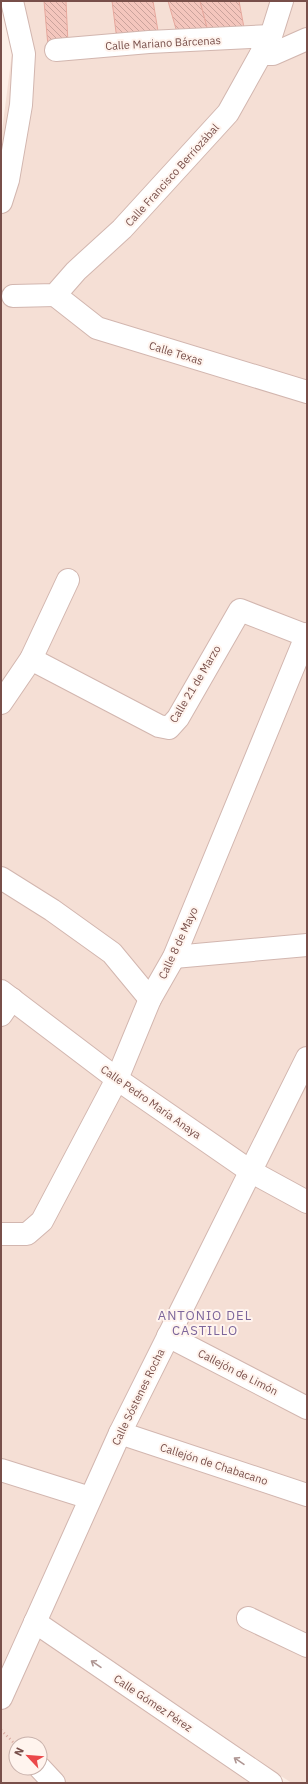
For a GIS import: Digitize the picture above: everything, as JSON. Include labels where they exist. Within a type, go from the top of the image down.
[{"type":"street","points":[[1,202],[8,180],[21,105],[24,61],[24,54],[12,1]]},
{"type":"street","name":"Calle Francisco Berriozábal","points":[[55,295],[76,271],[122,229],[228,113],[266,45],[282,1]]},
{"type":"street","name":"Calle Mariano Bárcenas","points":[[56,50],[149,42],[266,45],[273,54],[307,39]]},
{"type":"street","points":[[13,296],[55,295]]},
{"type":"street","name":"Calle Texas","points":[[55,295],[97,328],[307,392]]},
{"type":"street","points":[[3,697],[31,659],[68,580]]},
{"type":"street","name":"Calle 21 de Marzo","points":[[31,659],[159,726],[169,728],[178,718],[240,610],[307,635]]},
{"type":"street","name":"Calle 8 de Mayo","points":[[2,1236],[27,1234],[42,1221],[117,1079],[150,999],[174,957],[307,635]]},
{"type":"street","points":[[1,878],[52,910],[112,953],[150,999]]},
{"type":"street","points":[[174,957],[307,945]]},
{"type":"street","name":"Calle Pedro María Anaya","points":[[5,1002],[250,1171],[307,1202]]},
{"type":"street","name":"Calle Sóstenes Rocha","points":[[3,1688],[35,1622],[120,1433],[307,1058]]},
{"type":"street","name":"Callejón de Limón","points":[[168,1336],[307,1408]]},
{"type":"street","name":"Callejón de Chabacano","points":[[120,1433],[307,1495]]},
{"type":"street","points":[[1,1470],[90,1498]]},
{"type":"street","points":[[248,1618],[307,1646]]},
{"type":"street","name":"Calle Gómez Pérez","points":[[35,1622],[271,1783]]},
{"type":"shaded area","points":[[1,1],[307,1],[307,940],[168,953],[149,994],[170,955],[307,942],[307,1783],[292,1783],[36,1622],[35,1624],[283,1783],[1,1783],[1,139],[12,53]]},
{"type":"building","points":[[44,1],[66,1],[68,44],[48,46]]},
{"type":"building","points":[[112,1],[153,1],[159,37],[117,40]]},
{"type":"building","points":[[168,1],[200,1],[209,35],[178,36]]},
{"type":"building","points":[[200,1],[239,1],[245,33],[209,35]]},
{"type":"district","name":"ANTONIO DEL CASTILLO","points":[[205,1322]]}]
